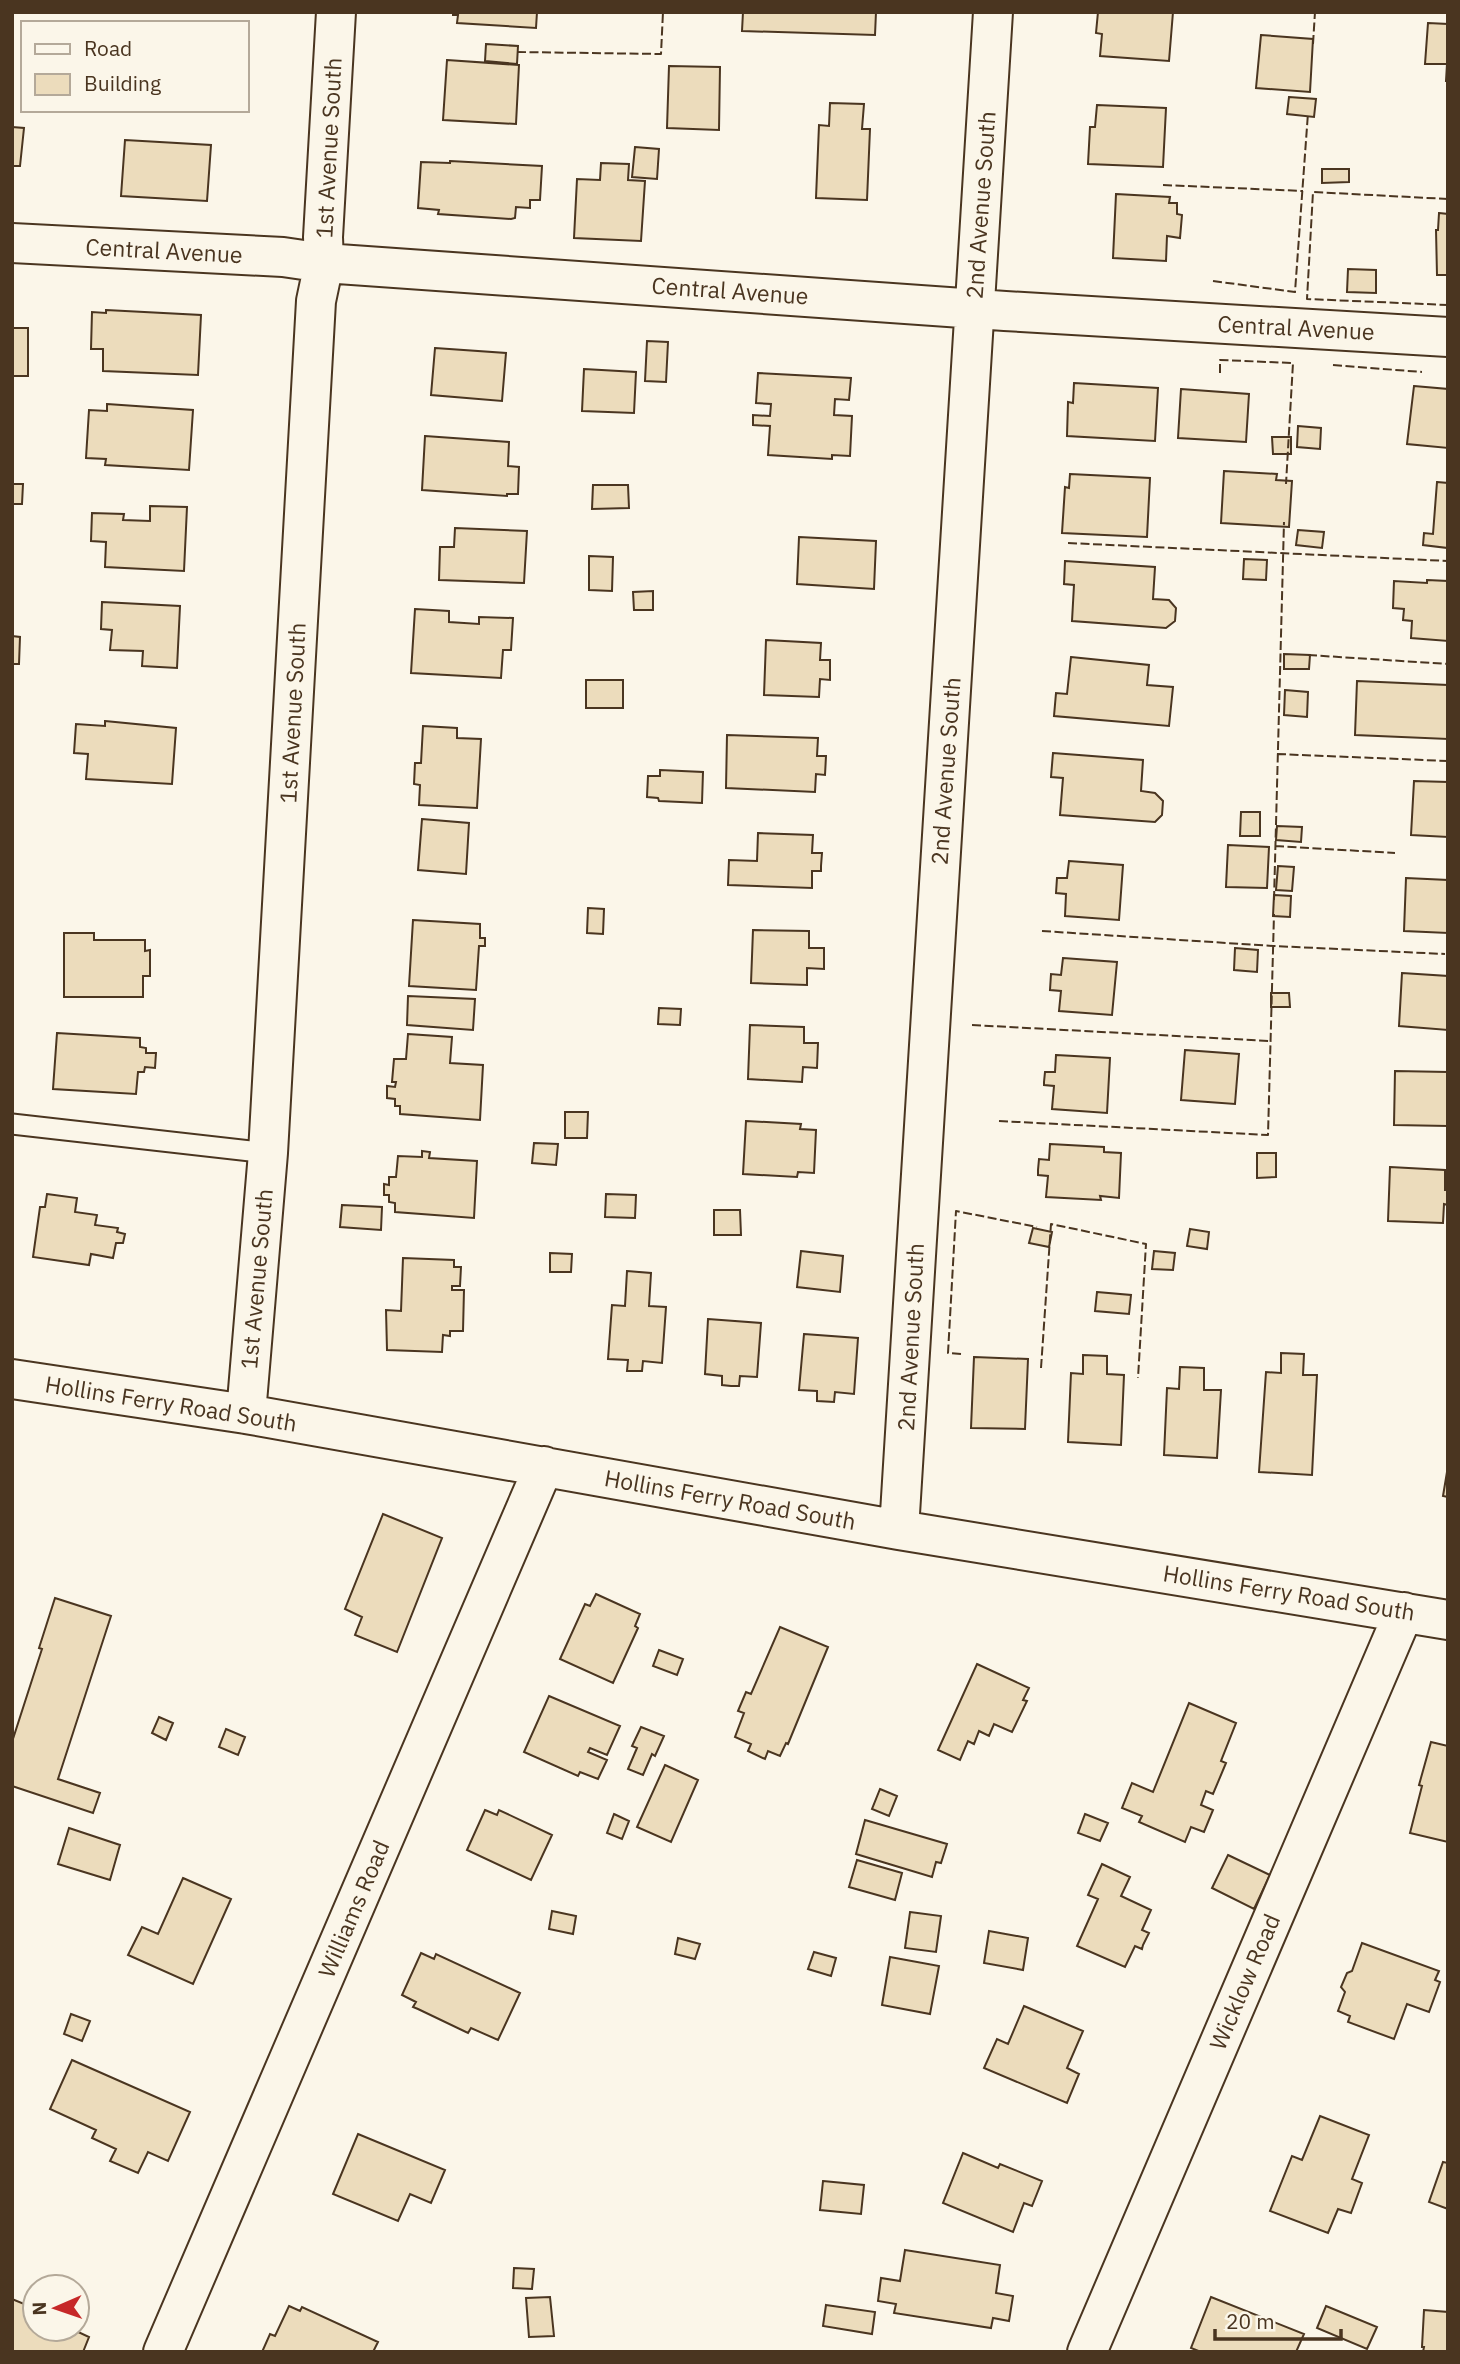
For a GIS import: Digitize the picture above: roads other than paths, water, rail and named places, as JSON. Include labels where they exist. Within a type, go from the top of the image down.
[{"type":"street","name":"1st Avenue South","points":[[246,1414],[268,1153],[316,301],[324,263],[323,237],[336,12]]},
{"type":"street","name":"2nd Avenue South","points":[[900,1530],[993,12]]},
{"type":"street","name":"Central Avenue","points":[[12,243],[283,257],[324,263],[974,308],[1448,337]]},
{"type":"street","name":"Hollins Ferry Road South","points":[[12,1379],[246,1414],[900,1530],[1448,1620]]},
{"type":"street","name":"Williams Road","points":[[163,2352],[544,1466]]},
{"type":"street","name":"Wicklow Road","points":[[1087,2352],[1404,1612]]},
{"type":"lane","points":[[12,1124],[268,1153]]}]
